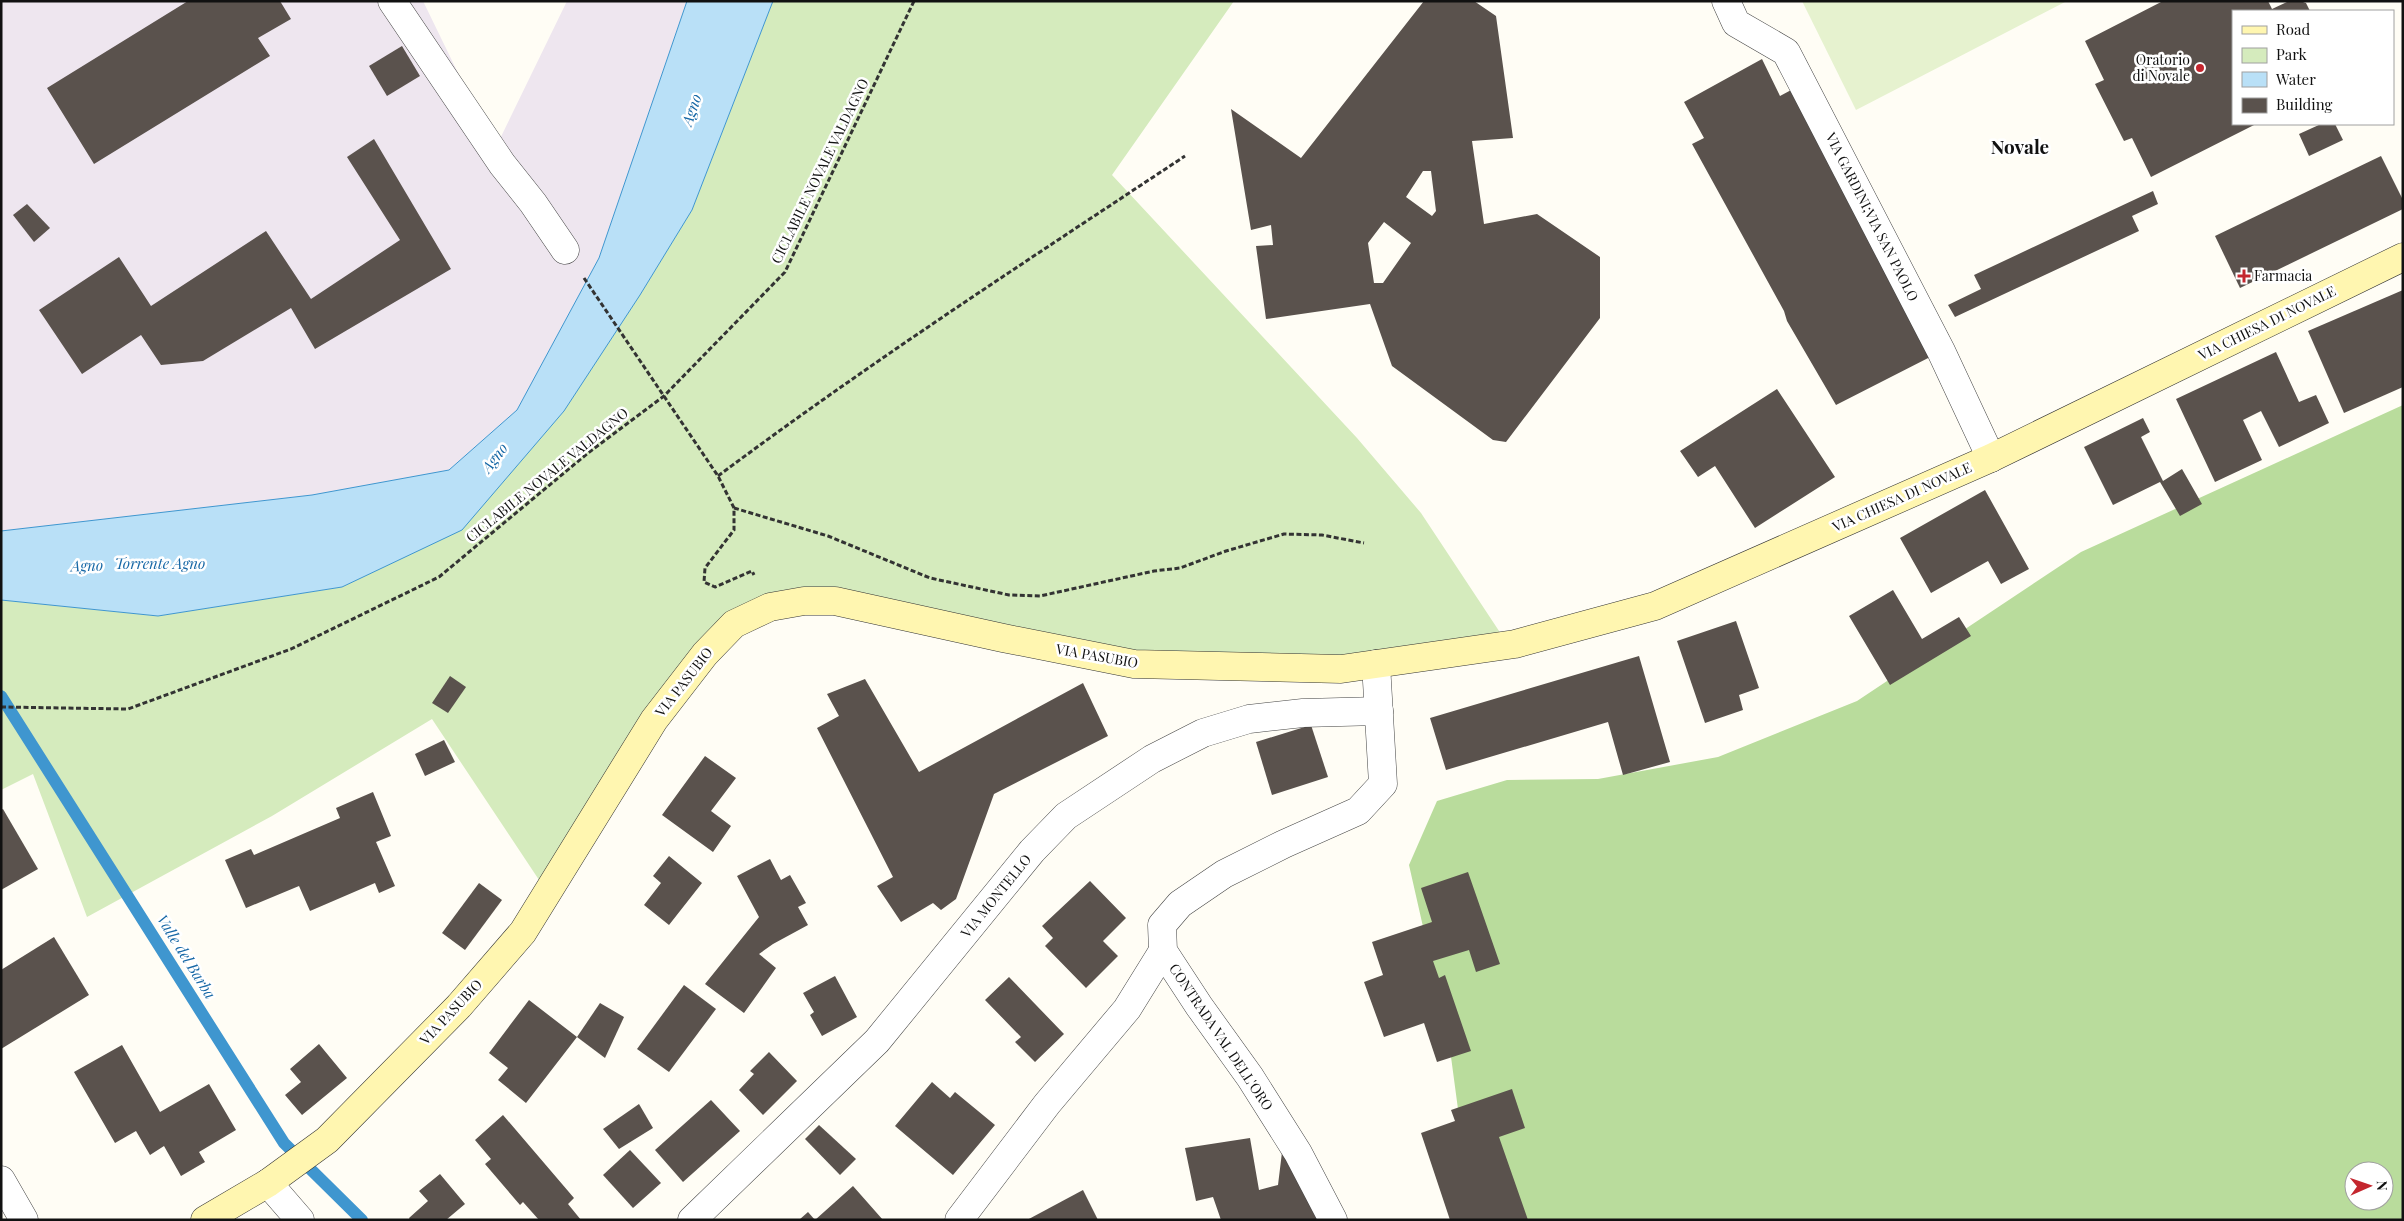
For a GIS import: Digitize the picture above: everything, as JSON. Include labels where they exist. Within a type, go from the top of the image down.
[{"type":"main road","name":"VIA CHIESA DI NOVALE","points":[[1376,664],[1515,644],[1655,606],[1991,458],[2403,257]]},
{"type":"main road","name":"VIA PASUBIO","points":[[205,1220],[279,1175],[327,1140],[459,1006],[523,932],[654,720],[705,654],[734,624],[770,607],[804,602],[835,601],[1003,638],[1134,664],[1341,669],[1376,664]]},
{"type":"street","points":[[392,1],[502,164],[533,203],[565,250]]},
{"type":"street","name":"VIA GARDINI;VIA SAN PAOLO","points":[[1726,1],[1736,23],[1786,52],[1941,351],[1991,458]]},
{"type":"street","name":"CONTRADA VAL DELL'ORO","points":[[1333,1220],[1284,1130],[1250,1077],[1199,1006],[1163,951],[1162,925],[1180,904],[1224,874],[1358,811],[1383,784],[1376,664]]},
{"type":"street","name":"VIA MONTELLO","points":[[692,1220],[877,1041],[1032,851],[1066,816],[1152,759],[1203,733],[1249,718],[1303,713],[1379,711]]},
{"type":"street","points":[[959,1220],[1047,1104],[1127,1009],[1163,951]]},
{"type":"street","points":[[279,1175],[300,1220]]},
{"type":"street","points":[[1,1180],[24,1220]]},
{"type":"path","name":"CICLABILE NOVALE VALDAGNO","points":[[1,707],[128,710],[291,649],[439,577],[588,453],[664,396],[785,272],[914,1]]},
{"type":"path","points":[[718,476],[791,421],[1000,278],[1186,156]]},
{"type":"path","points":[[565,250],[718,476],[734,508],[734,530],[705,568],[704,582],[715,586],[752,571],[770,607]]},
{"type":"path","points":[[734,508],[828,536],[930,578],[1009,595],[1040,596],[1154,571],[1180,568],[1226,551],[1284,534],[1322,535],[1364,544]]},
{"type":"shaded area","points":[[1,1],[423,1],[495,149],[567,1],[687,1],[599,258],[517,410],[449,470],[312,495],[1,531]]},
{"type":"green space","points":[[773,1],[1234,1],[1112,175],[1357,438],[1421,513],[1505,640],[1387,662],[1171,660],[845,599],[770,611],[672,693],[551,898],[432,719],[272,816],[87,917],[33,774],[1,790],[1,600],[158,616],[342,587],[462,529],[564,411],[640,295],[692,210]]},
{"type":"green space","points":[[1802,1],[2067,1],[1856,110]]},
{"type":"green space","points":[[2403,405],[2403,1220],[1500,1220],[1460,1124],[1445,1012],[1431,962],[1409,865],[1437,801],[1507,780],[1598,779],[1718,757],[1857,701],[2081,552]]},
{"type":"water","name":"Torrente Agno","points":[[687,1],[773,1],[692,210],[640,295],[564,411],[462,530],[342,587],[158,616],[1,600],[1,531],[312,495],[449,470],[517,410],[599,258]]},
{"type":"building","points":[[188,1],[280,1],[291,19],[258,38],[270,56],[94,164],[47,88]]},
{"type":"building","points":[[1424,1],[1474,1],[1496,16],[1513,138],[1472,141],[1484,224],[1537,214],[1600,257],[1600,318],[1506,442],[1493,440],[1392,366],[1370,304],[1266,319],[1256,246],[1273,245],[1271,225],[1251,230],[1231,109],[1301,158]],"holes":[[[1423,171],[1431,171],[1436,211],[1432,216],[1406,197]],[[1384,222],[1411,243],[1383,283],[1374,283],[1368,243]]]},
{"type":"building","points":[[2163,1],[2268,1],[2272,9],[2289,1],[2300,1],[2306,3],[2310,10],[2232,10],[2232,125],[2254,125],[2151,177],[2132,138],[2124,141],[2095,84],[2104,80],[2085,41]]},
{"type":"building","points":[[402,46],[420,76],[387,96],[369,66]]},
{"type":"building","points":[[1762,59],[1780,96],[1793,89],[1936,354],[1836,405],[1787,321],[1784,311],[1692,144],[1704,138],[1684,102]]},
{"type":"building","points":[[2319,125],[2336,125],[2343,140],[2309,156],[2299,134]]},
{"type":"building","points":[[374,139],[451,269],[315,349],[291,308],[203,361],[161,365],[141,335],[82,374],[39,310],[119,257],[151,306],[266,231],[311,299],[400,240],[347,157]]},
{"type":"building","points":[[2381,156],[2403,200],[2403,209],[2240,288],[2215,236]]},
{"type":"building","points":[[2153,191],[2158,204],[2132,216],[2139,231],[1955,317],[1948,305],[1981,289],[1974,275]]},
{"type":"building","points":[[27,204],[50,228],[34,242],[13,215]]},
{"type":"building","points":[[2403,290],[2403,387],[2344,413],[2308,331]]},
{"type":"building","points":[[2276,352],[2299,402],[2316,395],[2329,423],[2279,447],[2261,411],[2243,420],[2262,460],[2215,482],[2176,399]]},
{"type":"building","points":[[1777,389],[1835,477],[1755,528],[1715,466],[1698,477],[1680,451]]},
{"type":"building","points":[[2143,418],[2150,432],[2141,437],[2163,481],[2182,469],[2202,504],[2180,516],[2160,482],[2113,505],[2084,447]]},
{"type":"building","points":[[1985,490],[2029,569],[2001,584],[1988,561],[1931,593],[1900,538]]},
{"type":"building","points":[[1893,590],[1922,639],[1959,617],[1971,636],[1890,685],[1849,616]]},
{"type":"building","points":[[1736,621],[1759,688],[1739,695],[1743,710],[1705,723],[1677,641]]},
{"type":"building","points":[[1639,656],[1670,762],[1623,775],[1608,722],[1446,770],[1430,718]]},
{"type":"building","points":[[450,676],[466,687],[448,713],[432,703]]},
{"type":"building","points":[[865,679],[919,772],[1083,683],[1108,736],[994,794],[956,899],[941,910],[933,903],[901,922],[877,886],[893,877],[817,728],[839,716],[827,694]]},
{"type":"building","points":[[1311,725],[1328,777],[1272,795],[1256,742]]},
{"type":"building","points":[[444,740],[455,762],[425,776],[415,754]]},
{"type":"building","points":[[705,756],[736,778],[711,811],[731,826],[713,852],[662,815]]},
{"type":"building","points":[[373,792],[391,836],[376,842],[395,886],[379,893],[375,883],[310,911],[299,886],[246,908],[225,860],[251,849],[254,855],[340,818],[336,808]]},
{"type":"building","points":[[3,809],[38,869],[1,890],[1,810]]},
{"type":"building","points":[[669,856],[702,883],[669,925],[644,905],[661,883],[653,876]]},
{"type":"building","points":[[770,859],[781,880],[790,875],[806,903],[798,907],[808,925],[759,954],[776,968],[744,1013],[705,984],[759,917],[737,876]]},
{"type":"building","points":[[1468,872],[1500,964],[1476,972],[1469,950],[1433,961],[1439,978],[1445,975],[1471,1051],[1437,1062],[1424,1023],[1384,1037],[1364,982],[1383,975],[1372,942],[1432,922],[1421,888]]},
{"type":"building","points":[[1090,881],[1126,918],[1103,941],[1118,956],[1086,988],[1045,946],[1053,938],[1042,926]]},
{"type":"building","points":[[479,883],[502,900],[465,950],[442,933]]},
{"type":"building","points":[[54,937],[89,995],[1,1049],[1,970]]},
{"type":"building","points":[[835,976],[857,1017],[822,1036],[810,1015],[814,1012],[803,993]]},
{"type":"building","points":[[1009,977],[1064,1034],[1035,1062],[1015,1042],[1021,1037],[985,1000]]},
{"type":"building","points":[[684,985],[716,1009],[669,1072],[637,1049]]},
{"type":"building","points":[[529,1000],[577,1037],[526,1103],[498,1080],[508,1068],[489,1053]]},
{"type":"building","points":[[600,1003],[624,1017],[605,1058],[577,1037]]},
{"type":"building","points":[[319,1044],[347,1078],[302,1115],[285,1095],[301,1082],[290,1069]]},
{"type":"building","points":[[122,1045],[160,1112],[209,1084],[236,1130],[199,1152],[205,1162],[181,1176],[164,1146],[150,1155],[136,1131],[115,1143],[74,1072]]},
{"type":"building","points":[[769,1052],[797,1081],[763,1115],[739,1090],[754,1074],[750,1071]]},
{"type":"building","points":[[932,1082],[950,1098],[955,1092],[995,1125],[953,1175],[895,1126]]},
{"type":"building","points":[[1512,1089],[1525,1128],[1499,1137],[1528,1220],[1450,1220],[1421,1133],[1455,1121],[1451,1110]]},
{"type":"building","points":[[711,1100],[740,1131],[683,1182],[655,1150]]},
{"type":"building","points":[[639,1104],[653,1128],[619,1149],[603,1129]]},
{"type":"building","points":[[503,1115],[574,1198],[568,1204],[581,1220],[539,1220],[523,1202],[520,1205],[485,1164],[491,1159],[475,1140]]},
{"type":"building","points":[[819,1125],[856,1159],[840,1175],[805,1139]]},
{"type":"building","points":[[1250,1138],[1259,1190],[1278,1185],[1283,1144],[1318,1220],[1221,1220],[1213,1197],[1196,1201],[1185,1148]]},
{"type":"building","points":[[630,1150],[661,1183],[633,1208],[603,1175]]},
{"type":"building","points":[[440,1174],[465,1204],[446,1220],[410,1220],[409,1218],[428,1201],[419,1191]]},
{"type":"building","points":[[853,1186],[883,1220],[815,1220]]},
{"type":"building","points":[[1083,1190],[1098,1220],[1027,1220]]},
{"type":"building","points":[[808,1212],[815,1220],[799,1220]]},
{"type":"waterway","name":"Valle del Barba","points":[[1,696],[284,1143],[362,1220]]},
{"type":"place","name":"Oratorio di Novale","points":[[2200,68]]},
{"type":"place","name":"Farmacia","points":[[2244,276]]},
{"type":"district","name":"Novale","points":[[2020,147]]},
{"type":"water label","name":"Agno","points":[[692,110]]},
{"type":"water label","name":"Agno","points":[[495,458]]},
{"type":"water label","name":"Agno","points":[[87,566]]}]
